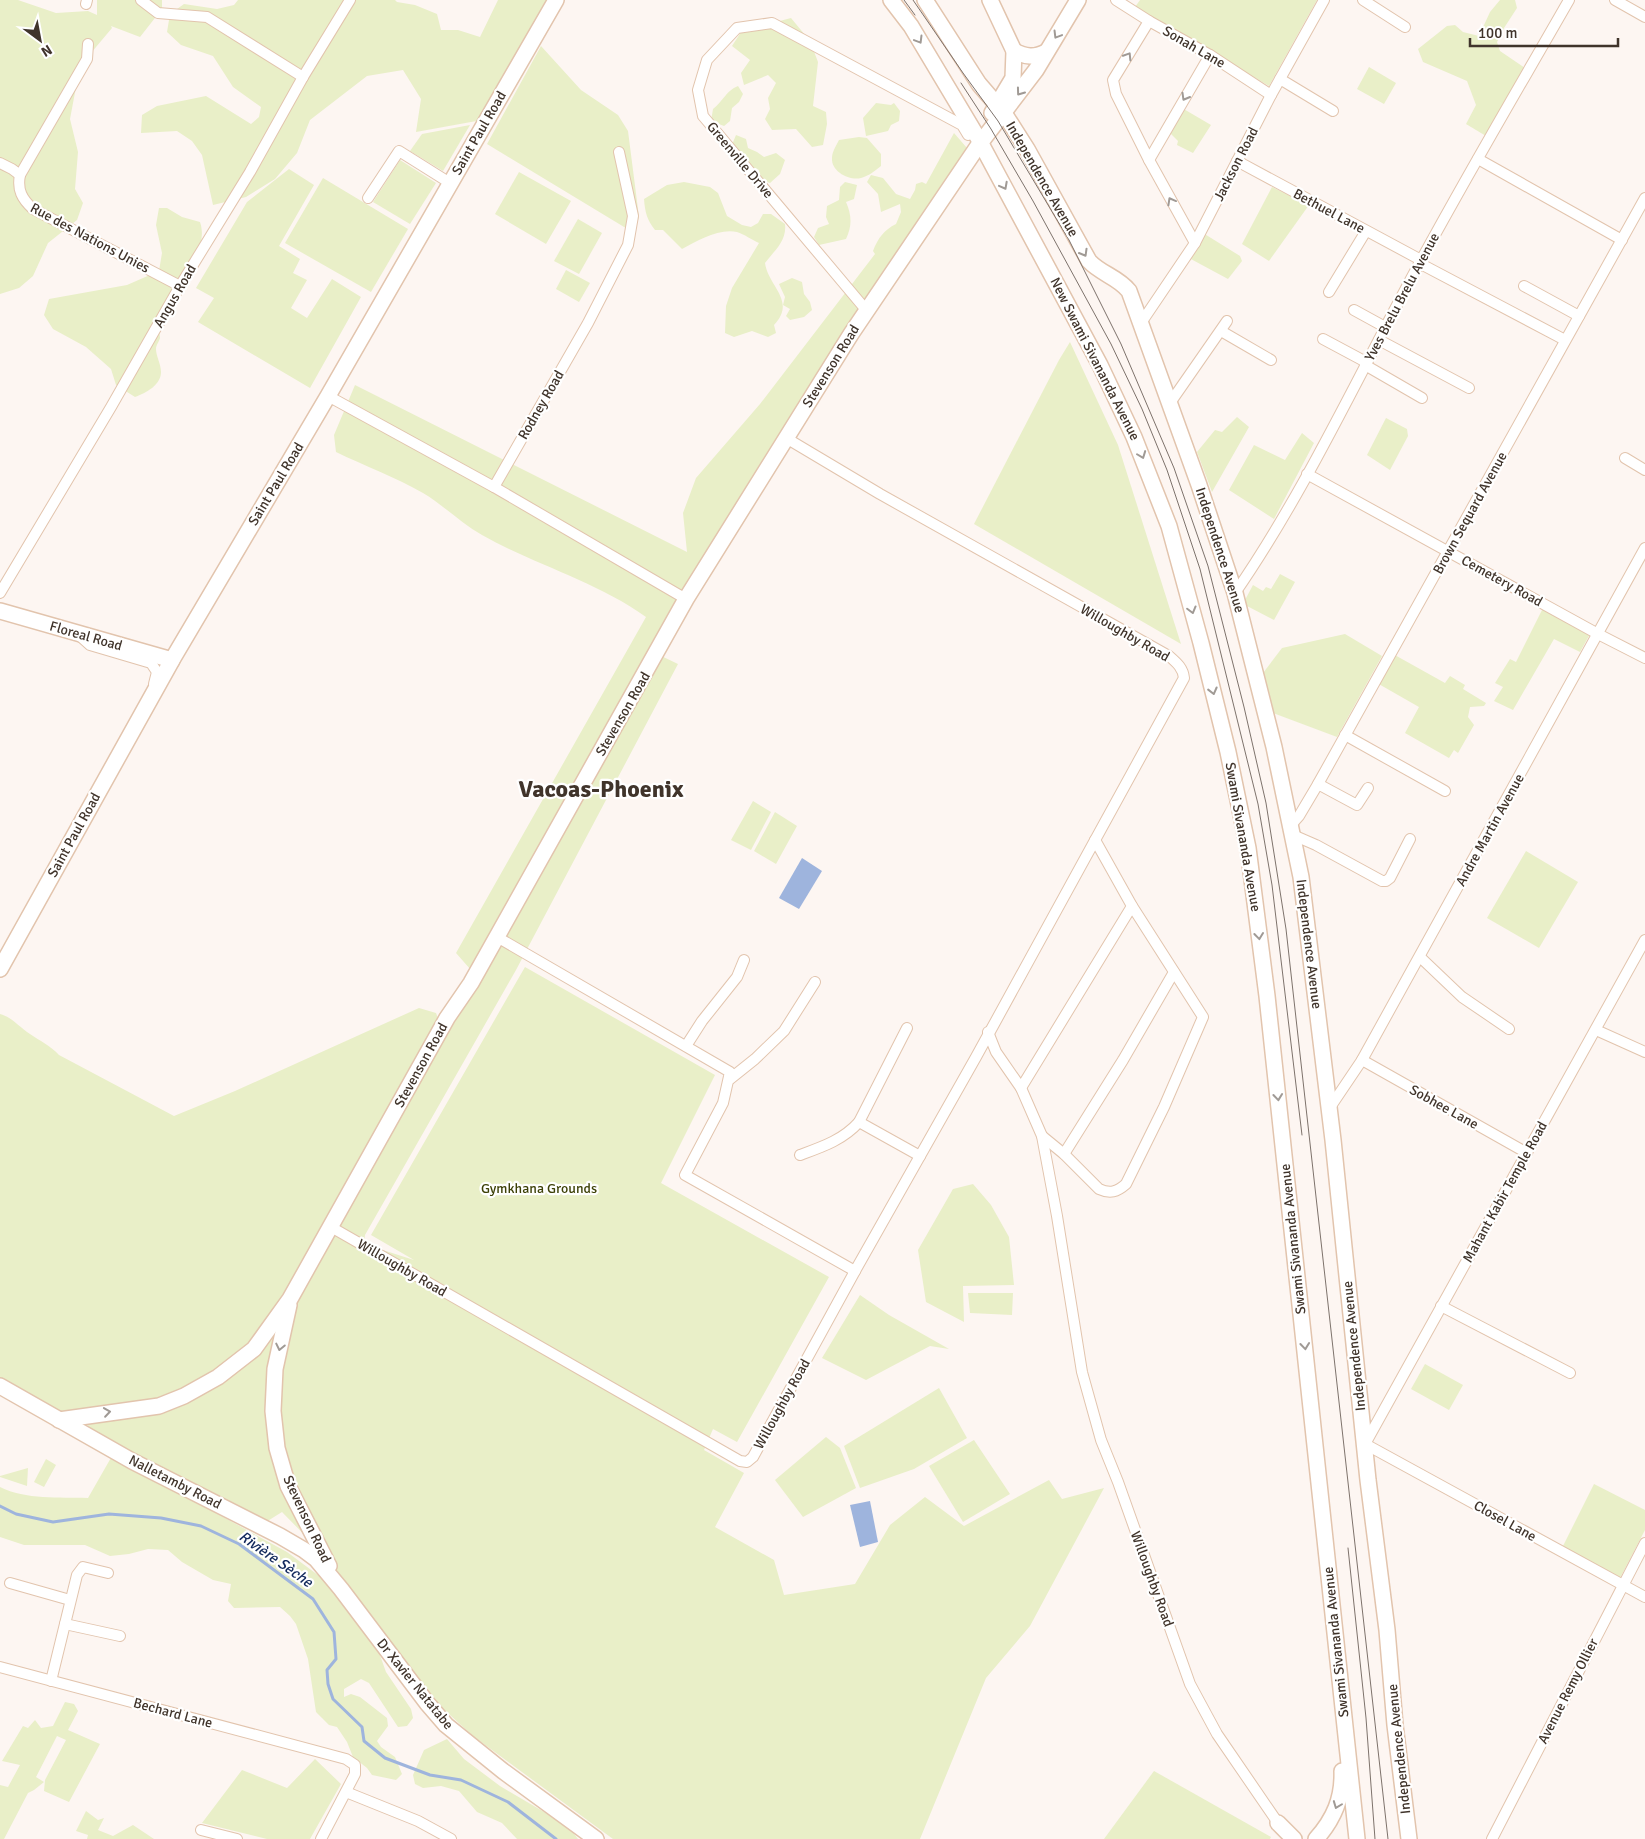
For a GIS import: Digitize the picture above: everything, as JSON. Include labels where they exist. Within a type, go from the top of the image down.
[{"type":"street","points":[[141,0],[158,13],[207,17],[303,77]]},
{"type":"street","name":"Angus Road","points":[[0,592],[350,0]]},
{"type":"street","name":"Saint Paul Road","points":[[0,969],[172,660],[328,396],[556,0]]},
{"type":"street","points":[[891,0],[911,26],[978,144]]},
{"type":"street","points":[[925,0],[979,84],[1000,109]]},
{"type":"street","points":[[990,0],[1014,51],[1013,78],[1000,109]]},
{"type":"street","points":[[1000,109],[1036,70],[1078,0]]},
{"type":"street","name":"Sonah Lane","points":[[1116,0],[1149,22],[1210,55],[1271,96]]},
{"type":"street","name":"Jackson Road","points":[[1141,323],[1195,243],[1280,79],[1324,0]]},
{"type":"street","points":[[1364,0],[1405,27]]},
{"type":"street","name":"Yves Brelu Brelu Avenue","points":[[1235,593],[1250,572],[1307,474],[1420,262],[1569,0]]},
{"type":"street","points":[[1615,0],[1645,18]]},
{"type":"street","points":[[1149,22],[1114,80],[1116,94],[1149,160],[1195,243]]},
{"type":"street","name":"Greenville Drive","points":[[867,311],[703,116],[698,90],[706,60],[737,28],[772,23],[962,125],[978,144]]},
{"type":"street","points":[[0,162],[20,175],[87,60],[88,44]]},
{"type":"street","points":[[1014,51],[1032,57],[1046,52]]},
{"type":"street","points":[[1149,160],[1210,55]]},
{"type":"street","points":[[1280,79],[1333,110]]},
{"type":"street","points":[[979,84],[999,89],[1010,84]]},
{"type":"street","name":"Stevenson Road","points":[[59,1420],[159,1406],[184,1396],[218,1376],[254,1348],[290,1299],[332,1227],[447,1018],[471,983],[497,938],[686,600],[867,311],[1000,109]]},
{"type":"street","name":"Independence Avenue","points":[[1000,109],[1027,148],[1089,261],[1102,272],[1117,280],[1129,291],[1199,485],[1235,593],[1272,738],[1301,877],[1329,1109],[1409,1839]]},
{"type":"street","name":"New Swami Sivananda Avenue","points":[[978,144],[1100,364],[1134,436],[1169,526],[1201,643]]},
{"type":"street","points":[[368,198],[399,151],[450,183]]},
{"type":"street","name":"Rodney Road","points":[[494,487],[588,323],[628,245],[633,216],[619,152]]},
{"type":"street","points":[[1478,159],[1622,240]]},
{"type":"street","name":"Bethuel Lane","points":[[1237,161],[1566,340]]},
{"type":"street","name":"Rue des Nations Unies","points":[[20,175],[19,189],[23,201],[32,209],[180,286]]},
{"type":"street","name":"Brown Sequard Avenue","points":[[1292,830],[1645,198]]},
{"type":"street","points":[[1329,292],[1366,231]]},
{"type":"street","points":[[1524,286],[1579,316]]},
{"type":"street","points":[[1354,310],[1385,328]]},
{"type":"street","points":[[1170,403],[1227,321]]},
{"type":"street","points":[[1221,331],[1270,360]]},
{"type":"street","points":[[1323,339],[1422,398]]},
{"type":"street","points":[[1379,340],[1469,388]]},
{"type":"street","points":[[328,396],[494,487],[686,600]]},
{"type":"street","name":"Willoughby Road","points":[[332,1227],[740,1462],[747,1462],[753,1457],[1184,678],[1184,672],[1179,664],[1169,656],[888,499],[786,438]]},
{"type":"street","points":[[1626,458],[1645,470]]},
{"type":"street","name":"Cemetery Road","points":[[1307,474],[1645,658]]},
{"type":"street","name":"Andre Martin Avenue","points":[[1329,1109],[1362,1060],[1645,548]]},
{"type":"street","name":"Floreal Road","points":[[0,611],[172,660]]},
{"type":"street","points":[[76,633],[90,645],[147,661],[155,668],[156,680],[136,715],[134,728]]},
{"type":"street","name":"Swami Sivananda Avenue","points":[[1201,643],[1228,752],[1250,868],[1268,1006],[1357,1839]]},
{"type":"street","points":[[1345,735],[1445,791]]},
{"type":"street","points":[[1318,784],[1357,805],[1368,788]]},
{"type":"street","points":[[1292,830],[1382,881],[1390,878],[1410,839]]},
{"type":"street","points":[[1042,1136],[1064,1154],[1099,1189],[1106,1192],[1115,1192],[1126,1184],[1164,1107],[1203,1017],[1132,906],[1095,840]]},
{"type":"street","points":[[1021,1088],[1132,906]]},
{"type":"street","points":[[497,938],[730,1072],[730,1079],[723,1103],[685,1175],[855,1271]]},
{"type":"street","name":"Mahant Kabir Temple Road","points":[[1365,1444],[1645,940]]},
{"type":"street","points":[[1420,956],[1462,997],[1509,1029]]},
{"type":"street","points":[[686,1046],[702,1021],[737,977],[744,960]]},
{"type":"street","points":[[1064,1154],[1123,1060],[1174,972]]},
{"type":"street","points":[[730,1079],[755,1059],[784,1031],[815,982]]},
{"type":"street","points":[[800,1156],[825,1146],[849,1133],[859,1122],[907,1028]]},
{"type":"street","points":[[1596,1030],[1645,1052]]},
{"type":"street","name":"Willoughby Road","points":[[988,1032],[996,1052],[1021,1088],[1042,1136],[1082,1372],[1101,1440],[1118,1482],[1190,1684],[1216,1734],[1278,1823]]},
{"type":"street","points":[[976,1057],[984,1055],[994,1058],[999,1060],[1009,1070]]},
{"type":"street","name":"Sobhee Lane","points":[[1362,1060],[1527,1153]]},
{"type":"street","points":[[859,1122],[920,1156]]},
{"type":"street","name":"Stevenson Road","points":[[290,1299],[276,1369],[273,1411],[277,1448],[288,1486],[341,1589]]},
{"type":"street","points":[[1441,1306],[1570,1373]]},
{"type":"street","name":"Nalletamby Road","points":[[0,1386],[132,1461],[304,1550],[316,1559],[341,1589]]},
{"type":"street","name":"Closel Lane","points":[[1365,1444],[1645,1597]]},
{"type":"street","name":"Avenue Remy Ollier","points":[[1492,1839],[1645,1543]]},
{"type":"street","points":[[51,1681],[70,1600],[80,1569],[88,1567],[108,1573]]},
{"type":"street","points":[[10,1583],[70,1600]]},
{"type":"street","name":"Dr Xavier Natatabe","points":[[341,1589],[427,1703],[446,1725],[496,1766],[596,1839]]},
{"type":"street","points":[[64,1624],[120,1636]]},
{"type":"street","name":"Bechard Lane","points":[[0,1667],[346,1759],[355,1765],[355,1774],[346,1792]]},
{"type":"street","points":[[1316,1839],[1330,1823],[1339,1804],[1343,1785],[1342,1760],[1345,1722]]},
{"type":"street","points":[[321,1839],[346,1792],[418,1821],[451,1839]]},
{"type":"street","points":[[1278,1823],[1294,1839]]},
{"type":"street","points":[[201,1830],[237,1839]]},
{"type":"green space","points":[[0,0],[18,0],[56,13],[88,11],[97,15],[97,0],[162,0],[162,9],[140,37],[111,26],[112,28],[80,66],[70,119],[78,152],[75,189],[83,203],[77,220],[48,243],[33,276],[19,288],[0,294]]},
{"type":"green space","points":[[238,0],[395,0],[415,5],[437,14],[441,30],[458,30],[480,37],[498,0],[548,0],[482,120],[416,132],[421,99],[403,70],[367,76],[310,120],[297,153],[275,179],[246,197],[213,205],[202,155],[192,141],[177,131],[141,133],[142,115],[157,106],[206,96],[251,124],[259,117],[261,107],[233,87],[213,56],[181,45],[167,32],[170,14],[184,4],[217,9],[234,5]]},
{"type":"green space","points":[[1140,0],[1317,0],[1269,86],[1135,7]]},
{"type":"green space","points":[[1500,0],[1515,0],[1517,8],[1497,42],[1500,51],[1525,68],[1486,136],[1466,124],[1476,105],[1467,81],[1423,62],[1418,49],[1447,26],[1455,25],[1463,32],[1479,36],[1490,12]]},
{"type":"green space","points":[[791,18],[810,41],[818,62],[813,106],[826,112],[827,124],[823,145],[812,147],[796,129],[772,130],[765,119],[770,109],[768,98],[776,83],[768,75],[744,85],[741,73],[750,60],[732,46],[743,29]]},
{"type":"green space","points":[[541,46],[581,90],[618,115],[628,131],[639,217],[634,233],[487,144]]},
{"type":"green space","points":[[1369,67],[1396,83],[1384,104],[1357,89]]},
{"type":"green space","points":[[738,86],[743,94],[739,102],[732,108],[730,121],[724,126],[711,121],[713,109],[730,91]]},
{"type":"green space","points":[[876,103],[891,105],[894,103],[900,111],[899,121],[891,125],[888,131],[866,136],[863,118]]},
{"type":"green space","points":[[1182,108],[1211,125],[1193,153],[1177,145],[1178,141],[1170,133]]},
{"type":"green space","points":[[470,125],[443,171],[410,151],[422,134]]},
{"type":"green space","name":"Gymkhana Grounds","points":[[954,133],[967,148],[655,653],[678,664],[516,970],[365,1235],[364,1244],[414,1260],[371,1235],[525,967],[715,1075],[661,1183],[829,1277],[737,1442],[713,1429],[704,1450],[744,1473],[715,1527],[774,1560],[784,1595],[855,1584],[890,1525],[925,1497],[964,1526],[1049,1480],[1062,1499],[1104,1488],[1030,1626],[986,1678],[920,1839],[613,1839],[473,1736],[431,1700],[327,1558],[282,1512],[266,1522],[93,1436],[84,1418],[57,1418],[0,1382],[0,1014],[12,1020],[59,1055],[174,1116],[235,1091],[419,1008],[436,1013],[439,1021],[478,978],[456,953],[646,617],[607,593],[502,546],[482,535],[412,487],[336,452],[334,435],[355,385],[687,552],[683,513],[696,478],[760,404],[875,254],[873,251],[882,235],[896,224],[901,212],[900,204],[881,212],[878,194],[867,182],[871,175],[883,178],[896,194],[910,199],[916,184],[922,182],[926,184]]},
{"type":"green space","points":[[736,135],[746,139],[748,148],[764,157],[776,153],[785,160],[780,174],[770,183],[758,179],[759,170],[748,165],[731,147]]},
{"type":"green space","points":[[859,137],[867,138],[881,154],[881,166],[872,173],[857,179],[847,177],[838,171],[833,163],[832,156],[839,140]]},
{"type":"green space","points":[[400,160],[436,183],[410,224],[373,202]]},
{"type":"green space","points":[[289,169],[314,185],[279,246],[300,259],[293,273],[307,280],[291,308],[307,318],[332,279],[361,297],[310,388],[198,322],[214,298],[196,288],[247,202]]},
{"type":"green space","points":[[519,172],[571,201],[546,244],[495,214]]},
{"type":"green space","points":[[323,178],[408,229],[371,292],[285,243]]},
{"type":"green space","points":[[684,182],[710,187],[718,193],[727,216],[742,225],[751,227],[758,223],[763,214],[771,214],[785,224],[782,241],[765,263],[782,301],[783,308],[774,325],[776,333],[768,337],[752,331],[734,337],[725,333],[726,306],[732,288],[759,243],[740,233],[730,231],[708,236],[682,249],[663,230],[655,230],[650,223],[644,199],[667,185]]},
{"type":"green space","points":[[845,182],[857,185],[854,199],[846,202],[851,221],[846,239],[819,245],[814,237],[818,228],[829,224],[826,217],[827,206],[839,200],[840,187]]},
{"type":"green space","points":[[1272,187],[1309,205],[1269,261],[1242,244]]},
{"type":"green space","points":[[159,208],[167,208],[182,217],[200,222],[202,234],[200,247],[195,259],[159,319],[160,338],[156,349],[161,369],[160,377],[156,385],[135,397],[116,385],[111,369],[86,347],[53,329],[44,315],[49,299],[127,285],[159,271],[162,253],[156,225]]},
{"type":"green space","points":[[578,219],[602,233],[579,274],[554,261]]},
{"type":"green space","points":[[1203,233],[1240,256],[1242,261],[1228,279],[1189,258]]},
{"type":"green space","points":[[566,270],[590,283],[579,302],[556,289]]},
{"type":"green space","points":[[792,278],[802,282],[804,294],[810,302],[812,310],[804,317],[790,320],[786,316],[790,309],[783,305],[785,297],[779,284]]},
{"type":"green space","points":[[1070,342],[1118,445],[1181,644],[974,524]]},
{"type":"green space","points":[[1237,417],[1249,427],[1212,492],[1197,452],[1215,430],[1222,432]]},
{"type":"green space","points":[[1386,418],[1407,429],[1408,436],[1390,470],[1367,455]]},
{"type":"green space","points":[[1302,433],[1314,443],[1274,519],[1229,490],[1254,445],[1285,460]]},
{"type":"green space","points":[[1280,574],[1295,582],[1274,620],[1247,606],[1245,600],[1253,585],[1263,591],[1266,587],[1271,589]]},
{"type":"green space","points":[[1543,608],[1590,634],[1580,652],[1554,639],[1513,710],[1494,701],[1503,687],[1495,683],[1510,659],[1516,662]]},
{"type":"green space","points":[[1345,634],[1382,656],[1337,737],[1273,713],[1263,673],[1282,648]]},
{"type":"green space","points":[[1393,654],[1445,683],[1450,676],[1465,685],[1463,689],[1486,703],[1484,706],[1470,707],[1468,717],[1474,725],[1458,753],[1454,750],[1449,758],[1405,733],[1419,707],[1377,683]]},
{"type":"green space","points":[[753,801],[771,812],[751,850],[731,840]]},
{"type":"green space","points":[[775,812],[797,826],[776,864],[754,851]]},
{"type":"green space","points":[[1526,851],[1578,882],[1539,948],[1487,918]]},
{"type":"green space","points":[[973,1184],[991,1205],[1009,1237],[1014,1285],[963,1286],[964,1322],[926,1302],[918,1250],[953,1189]]},
{"type":"green space","points":[[968,1293],[1013,1293],[1012,1315],[970,1313]]},
{"type":"green space","points":[[860,1295],[889,1315],[949,1349],[930,1346],[866,1380],[822,1358]]},
{"type":"green space","points":[[1425,1364],[1463,1385],[1449,1410],[1411,1389]]},
{"type":"green space","points":[[939,1388],[967,1438],[914,1469],[860,1488],[844,1446]]},
{"type":"green space","points":[[826,1437],[840,1448],[856,1488],[803,1517],[775,1480]]},
{"type":"green space","points":[[974,1440],[1010,1494],[963,1522],[929,1466]]},
{"type":"green space","points":[[112,1456],[287,1552],[330,1584],[377,1647],[386,1672],[411,1709],[413,1718],[407,1726],[398,1727],[369,1683],[361,1679],[344,1689],[344,1697],[351,1694],[360,1697],[387,1718],[388,1726],[377,1741],[381,1747],[395,1757],[402,1774],[396,1780],[372,1775],[367,1768],[353,1757],[347,1742],[337,1727],[329,1725],[316,1712],[308,1659],[296,1624],[280,1607],[234,1608],[228,1601],[231,1584],[213,1580],[182,1562],[168,1550],[148,1549],[110,1556],[85,1545],[24,1545],[0,1537],[0,1487],[32,1496],[88,1498]]},
{"type":"green space","points":[[46,1459],[56,1465],[44,1487],[34,1482]]},
{"type":"green space","points":[[28,1468],[27,1486],[0,1477],[0,1476]]},
{"type":"green space","points":[[1594,1484],[1645,1510],[1645,1530],[1620,1578],[1562,1548]]},
{"type":"green space","points":[[65,1702],[74,1704],[78,1711],[68,1730],[100,1744],[69,1802],[44,1791],[45,1780],[66,1740],[57,1736],[36,1777],[44,1782],[28,1793],[4,1839],[0,1839],[0,1785],[8,1787],[20,1765],[2,1761],[23,1726],[28,1728],[35,1720],[41,1728],[53,1726]]},
{"type":"green space","points":[[447,1739],[464,1759],[500,1786],[568,1826],[578,1839],[517,1839],[502,1823],[477,1812],[459,1791],[441,1786],[423,1788],[415,1784],[413,1775],[424,1750]]},
{"type":"green space","points":[[315,1759],[341,1784],[310,1839],[267,1839],[202,1823],[242,1770],[287,1788]]},
{"type":"green space","points":[[1154,1771],[1271,1837],[1270,1839],[1104,1839]]},
{"type":"green space","points":[[86,1811],[98,1820],[104,1818],[98,1830],[113,1836],[133,1825],[154,1839],[87,1839],[88,1835],[76,1831]]},
{"type":"water","points":[[802,858],[822,871],[799,909],[779,898]]},
{"type":"water","points":[[870,1501],[878,1542],[860,1547],[850,1505]]},
{"type":"waterway","name":"Rivière Sèche","points":[[0,1506],[16,1514],[53,1522],[109,1514],[161,1518],[201,1526],[239,1544],[313,1599],[334,1632],[336,1659],[327,1670],[328,1684],[333,1699],[362,1727],[364,1741],[385,1758],[430,1775],[461,1780],[508,1802],[556,1839]]},
{"type":"tram line","points":[[904,0],[915,15]]},
{"type":"tram line","points":[[913,0],[998,121],[1069,240],[1121,344],[1174,468],[1208,566],[1266,803],[1286,929],[1388,1839]]},
{"type":"tram line","points":[[961,83],[991,129],[1033,201],[1111,344],[1142,409],[1167,470],[1200,569],[1258,804],[1272,885],[1302,1135]]},
{"type":"tram line","points":[[1348,1548],[1366,1718],[1375,1839]]},
{"type":"district","name":"Vacoas-Phoenix","points":[[601,789]]}]
